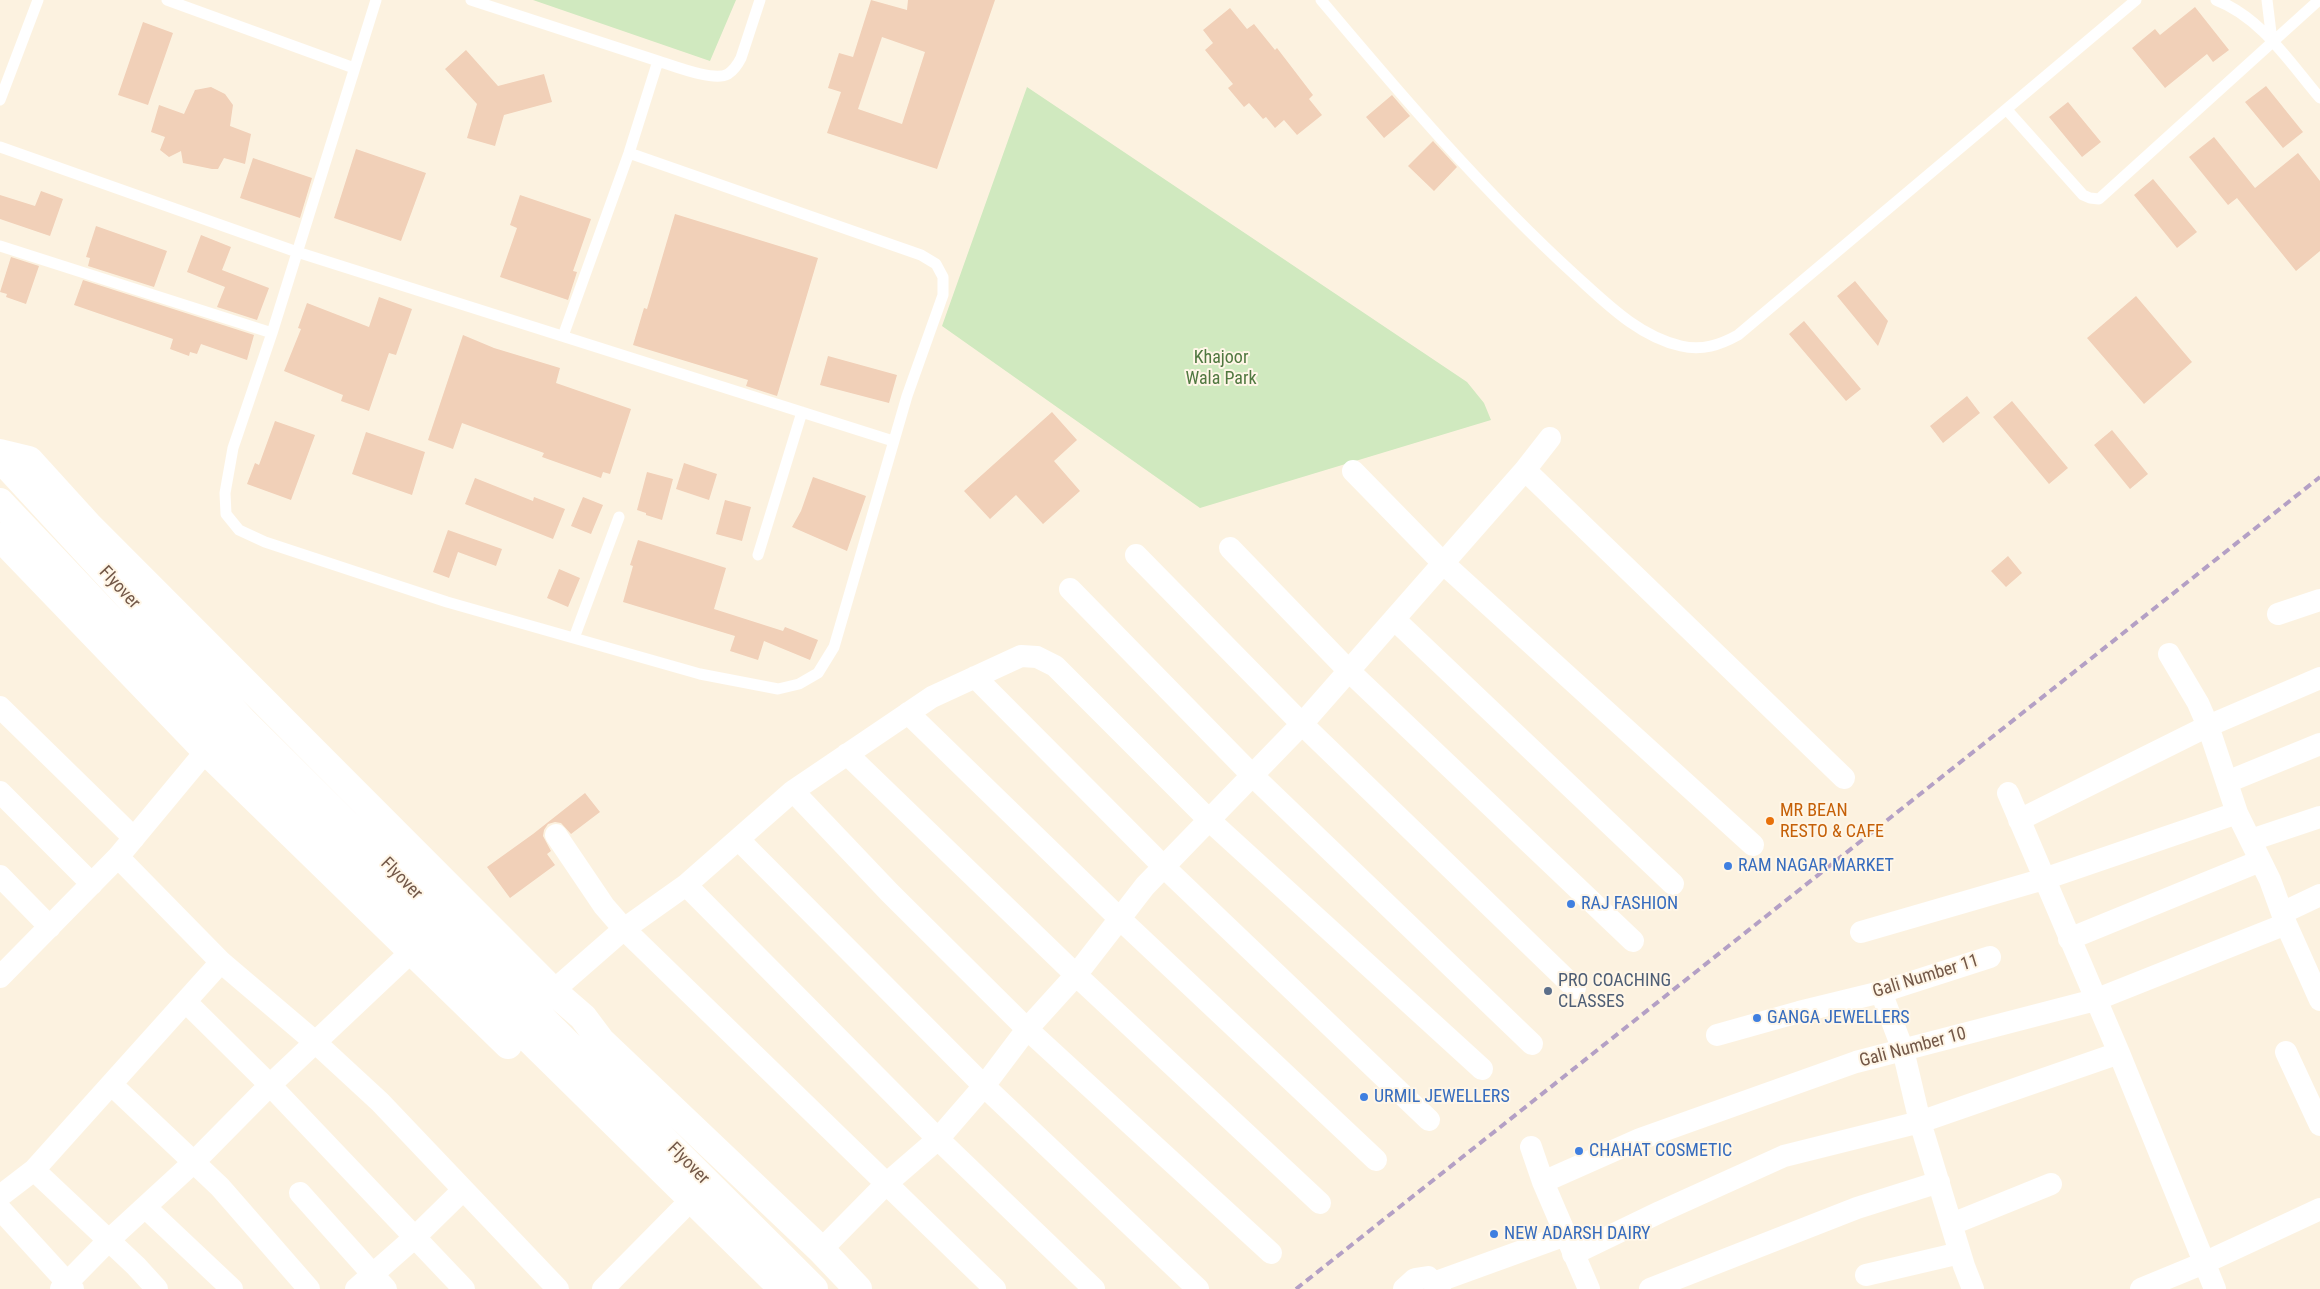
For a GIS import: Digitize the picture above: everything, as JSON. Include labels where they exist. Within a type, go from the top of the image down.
[{"type":"street","points":[[821,1250],[886,1184],[938,1139],[984,1086],[1027,1028],[1076,975],[1119,918],[1163,866],[1253,776],[1350,671],[1525,470],[1550,438]]},
{"type":"street","points":[[0,453],[29,460],[89,526],[582,1017],[601,1041],[821,1250],[858,1289]]},
{"type":"street","name":"Flyover","points":[[0,458],[244,722],[814,1289]]},
{"type":"street","points":[[1525,470],[1844,778]]},
{"type":"street","points":[[1353,471],[1443,563],[1753,845]]},
{"type":"street","name":"Flyover","points":[[0,502],[232,746],[783,1289]]},
{"type":"street","points":[[0,537],[206,752],[411,952],[764,1289]]},
{"type":"street","points":[[1230,548],[1350,671],[1633,941]]},
{"type":"street","points":[[1136,555],[1302,724],[1574,988]]},
{"type":"street","points":[[1070,589],[1253,776],[1532,1044]]},
{"type":"street","points":[[2278,614],[2320,600]]},
{"type":"street","points":[[1394,619],[1673,884]]},
{"type":"street","points":[[2169,654],[2198,703],[2208,726],[2237,813],[2284,918],[2313,965],[2320,1000]]},
{"type":"street","points":[[554,991],[624,929],[686,885],[793,791],[932,697],[1022,656],[1037,657],[1055,666],[1209,820],[1482,1069]]},
{"type":"street","points":[[975,677],[1163,866],[1429,1120]]},
{"type":"street","points":[[2019,820],[2208,726],[2320,678]]},
{"type":"street","points":[[0,707],[134,838]]},
{"type":"street","points":[[908,712],[1119,918],[1376,1160]]},
{"type":"street","points":[[2227,782],[2320,744]]},
{"type":"street","points":[[4,964],[50,927],[118,857],[206,752]]},
{"type":"street","points":[[847,754],[1076,975],[1320,1203]]},
{"type":"street","points":[[793,791],[890,893],[1027,1028],[1271,1253]]},
{"type":"street","points":[[0,792],[92,884]]},
{"type":"street","points":[[2008,793],[2119,1053],[2215,1289]]},
{"type":"street","points":[[1861,932],[2044,879],[2237,813]]},
{"type":"street","points":[[2069,939],[2255,851],[2320,817]]},
{"type":"street","points":[[556,835],[604,906],[624,929],[994,1289]]},
{"type":"street","points":[[739,840],[984,1086],[1198,1289]]},
{"type":"street","points":[[118,857],[221,962],[315,1042],[380,1102],[462,1191],[558,1289]]},
{"type":"street","points":[[0,876],[50,927]]},
{"type":"street","points":[[686,885],[938,1139],[1094,1289]]},
{"type":"street","name":"Gali Number 10","points":[[1543,1182],[1640,1139],[1856,1062],[2095,1000],[2284,918],[2320,896]]},
{"type":"street","points":[[0,1209],[67,1287],[109,1240],[411,952]]},
{"type":"street","name":"Gali Number 11","points":[[1717,1035],[1881,992],[1990,957]]},
{"type":"street","points":[[0,1196],[34,1170],[221,962]]},
{"type":"street","points":[[1881,992],[1903,1050],[1920,1122],[1960,1253],[1973,1289]]},
{"type":"street","points":[[186,1002],[270,1085],[464,1289]]},
{"type":"street","points":[[533,1068],[582,1017]]},
{"type":"street","points":[[601,1041],[599,1062],[609,1080],[824,1289]]},
{"type":"street","points":[[2286,1052],[2320,1126]]},
{"type":"street","points":[[1404,1289],[1421,1276],[1428,1276],[1438,1286],[1569,1244],[1660,1212],[1784,1156],[1920,1122],[2119,1053]]},
{"type":"street","points":[[112,1085],[220,1186],[309,1289]]},
{"type":"street","points":[[552,1086],[576,1089],[596,1096],[796,1289]]},
{"type":"street","points":[[1531,1147],[1543,1182],[1589,1289]]},
{"type":"street","points":[[34,1170],[109,1240],[157,1289]]},
{"type":"street","points":[[1650,1289],[1857,1208],[1939,1182]]},
{"type":"street","points":[[1952,1224],[2051,1184]]},
{"type":"street","points":[[356,1289],[380,1281],[414,1238],[462,1191]]},
{"type":"street","points":[[300,1193],[380,1281]]},
{"type":"street","points":[[145,1207],[232,1289]]},
{"type":"street","points":[[2140,1289],[2204,1263],[2320,1209]]},
{"type":"street","points":[[602,1289],[681,1210]]},
{"type":"street","points":[[1866,1274],[1960,1253]]},
{"type":"lane","points":[[0,100],[38,0]]},
{"type":"lane","points":[[167,0],[354,68]]},
{"type":"lane","points":[[376,0],[272,333],[233,448],[225,493],[226,514],[239,530],[265,542],[447,602],[700,674],[778,689],[799,684],[818,673],[834,647],[906,396],[942,295],[943,277],[936,264],[912,252],[629,153]]},
{"type":"lane","points":[[471,0],[658,61],[712,76],[727,75],[736,67],[741,58],[760,0]]},
{"type":"lane","points":[[1321,0],[1382,72],[1524,228],[1617,312],[1642,330],[1680,346],[1700,348],[1720,345],[1738,334],[2136,0]]},
{"type":"lane","points":[[2216,0],[2240,12],[2272,41],[2320,98]]},
{"type":"lane","points":[[2268,0],[2272,41]]},
{"type":"lane","points":[[2007,110],[2083,195],[2099,199],[2319,0]]},
{"type":"lane","points":[[563,336],[629,153],[658,61]]},
{"type":"lane","points":[[0,147],[296,252],[893,441]]},
{"type":"lane","points":[[0,246],[272,333]]},
{"type":"lane","points":[[758,555],[802,412]]},
{"type":"lane","points":[[574,638],[619,517]]},
{"type":"green space","points":[[533,0],[736,0],[710,61]]},
{"type":"green space","name":"Khajoor Wala Park","points":[[1027,87],[1467,382],[1484,403],[1491,420],[1200,508],[942,326]]},
{"type":"building","points":[[871,0],[907,10],[908,0],[995,0],[937,169],[827,133],[841,92],[828,88],[839,53],[853,57]],"holes":[[[882,37],[925,52],[902,124],[858,109]]]},
{"type":"building","points":[[2195,7],[2229,50],[2213,62],[2207,54],[2165,88],[2132,48],[2155,29],[2160,35]]},
{"type":"building","points":[[1230,8],[1247,29],[1254,24],[1275,50],[1277,48],[1313,95],[1309,99],[1322,115],[1297,135],[1284,120],[1275,128],[1266,117],[1263,119],[1249,103],[1244,107],[1228,88],[1233,84],[1205,50],[1213,43],[1203,30]]},
{"type":"building","points":[[143,22],[173,33],[148,105],[118,95]]},
{"type":"building","points":[[466,50],[498,86],[544,74],[552,102],[504,115],[495,146],[467,138],[477,104],[445,69]]},
{"type":"building","points":[[2266,86],[2303,132],[2283,148],[2245,102]]},
{"type":"building","points":[[211,87],[225,94],[233,105],[230,126],[251,134],[245,164],[224,158],[218,169],[183,163],[181,151],[169,157],[160,150],[165,137],[151,132],[159,105],[184,114],[195,90]]},
{"type":"building","points":[[1392,95],[1410,116],[1384,138],[1366,117]]},
{"type":"building","points":[[2068,102],[2101,142],[2082,157],[2049,117]]},
{"type":"building","points":[[2214,137],[2255,188],[2298,153],[2320,181],[2320,251],[2296,271],[2237,198],[2228,205],[2189,157]]},
{"type":"building","points":[[1433,141],[1457,167],[1434,191],[1408,166]]},
{"type":"building","points":[[356,149],[426,173],[401,241],[334,218]]},
{"type":"building","points":[[253,158],[312,178],[300,218],[240,198]]},
{"type":"building","points":[[2153,179],[2197,232],[2177,248],[2134,195]]},
{"type":"building","points":[[41,191],[63,199],[50,236],[0,219],[0,195],[35,206]]},
{"type":"building","points":[[520,195],[591,219],[573,271],[577,272],[568,300],[500,277],[517,228],[510,225]]},
{"type":"building","points":[[675,214],[818,258],[777,396],[746,386],[748,380],[633,345],[644,308],[647,309]]},
{"type":"building","points":[[96,226],[167,251],[154,287],[88,266],[90,258],[86,257]]},
{"type":"building","points":[[201,235],[231,247],[222,270],[269,288],[257,320],[217,307],[225,287],[187,272]]},
{"type":"building","points":[[11,257],[39,266],[26,304],[6,297],[7,294],[0,292]]},
{"type":"building","points":[[83,280],[254,335],[247,360],[201,344],[197,354],[190,352],[189,356],[170,349],[173,339],[74,305]]},
{"type":"building","points":[[1855,281],[1888,321],[1878,346],[1837,296]]},
{"type":"building","points":[[2136,296],[2192,362],[2144,404],[2087,338]]},
{"type":"building","points":[[379,297],[412,309],[396,355],[389,353],[369,411],[341,401],[343,395],[284,371],[301,329],[298,328],[307,303],[369,327]]},
{"type":"building","points":[[1804,321],[1861,389],[1846,401],[1789,334]]},
{"type":"building","points":[[463,335],[494,348],[560,368],[556,383],[631,409],[610,474],[603,472],[601,478],[542,457],[544,453],[462,423],[453,449],[428,440]]},
{"type":"building","points":[[828,356],[897,375],[889,403],[820,385]]},
{"type":"building","points":[[1967,396],[1980,413],[1943,443],[1930,426]]},
{"type":"building","points":[[2012,401],[2068,468],[2049,484],[1993,417]]},
{"type":"building","points":[[1052,412],[1077,440],[1054,461],[1080,491],[1043,524],[1016,495],[990,519],[964,491]]},
{"type":"building","points":[[275,421],[315,435],[291,500],[247,484],[255,463],[259,465]]},
{"type":"building","points":[[2112,430],[2148,474],[2130,489],[2094,445]]},
{"type":"building","points":[[366,432],[425,452],[412,495],[352,474]]},
{"type":"building","points":[[684,463],[717,474],[709,500],[676,489]]},
{"type":"building","points":[[647,472],[673,479],[662,520],[637,510]]},
{"type":"building","points":[[813,477],[866,496],[847,551],[792,527],[801,511]]},
{"type":"building","points":[[475,478],[533,501],[534,497],[565,509],[553,539],[465,504]]},
{"type":"building","points":[[583,497],[603,505],[591,534],[571,526]]},
{"type":"building","points":[[725,500],[751,507],[742,541],[716,534]]},
{"type":"building","points":[[448,530],[502,549],[496,566],[458,552],[449,578],[433,572]]},
{"type":"building","points":[[638,540],[726,568],[714,609],[783,631],[785,627],[818,640],[810,660],[764,641],[758,660],[730,651],[735,636],[623,602],[633,566],[630,565]]},
{"type":"building","points":[[2008,556],[2022,573],[2006,587],[1991,571]]},
{"type":"building","points":[[559,569],[580,578],[568,607],[547,598]]},
{"type":"building","points":[[585,793],[600,812],[571,834],[561,823],[548,824],[543,836],[551,851],[547,854],[555,865],[510,898],[487,867]]},
{"type":"railway","points":[[1296,1289],[2320,477]]},
{"type":"place","name":"MR BEAN RESTO & CAFE","points":[[1770,821]]},
{"type":"place","name":"RAM NAGAR MARKET","points":[[1728,866]]},
{"type":"place","name":"RAJ FASHION","points":[[1571,904]]},
{"type":"place","name":"PRO COACHING CLASSES","points":[[1548,991]]},
{"type":"place","name":"GANGA JEWELLERS","points":[[1757,1018]]},
{"type":"place","name":"URMIL JEWELLERS","points":[[1364,1097]]},
{"type":"place","name":"CHAHAT COSMETIC","points":[[1579,1151]]},
{"type":"place","name":"NEW ADARSH DAIRY","points":[[1494,1234]]}]
